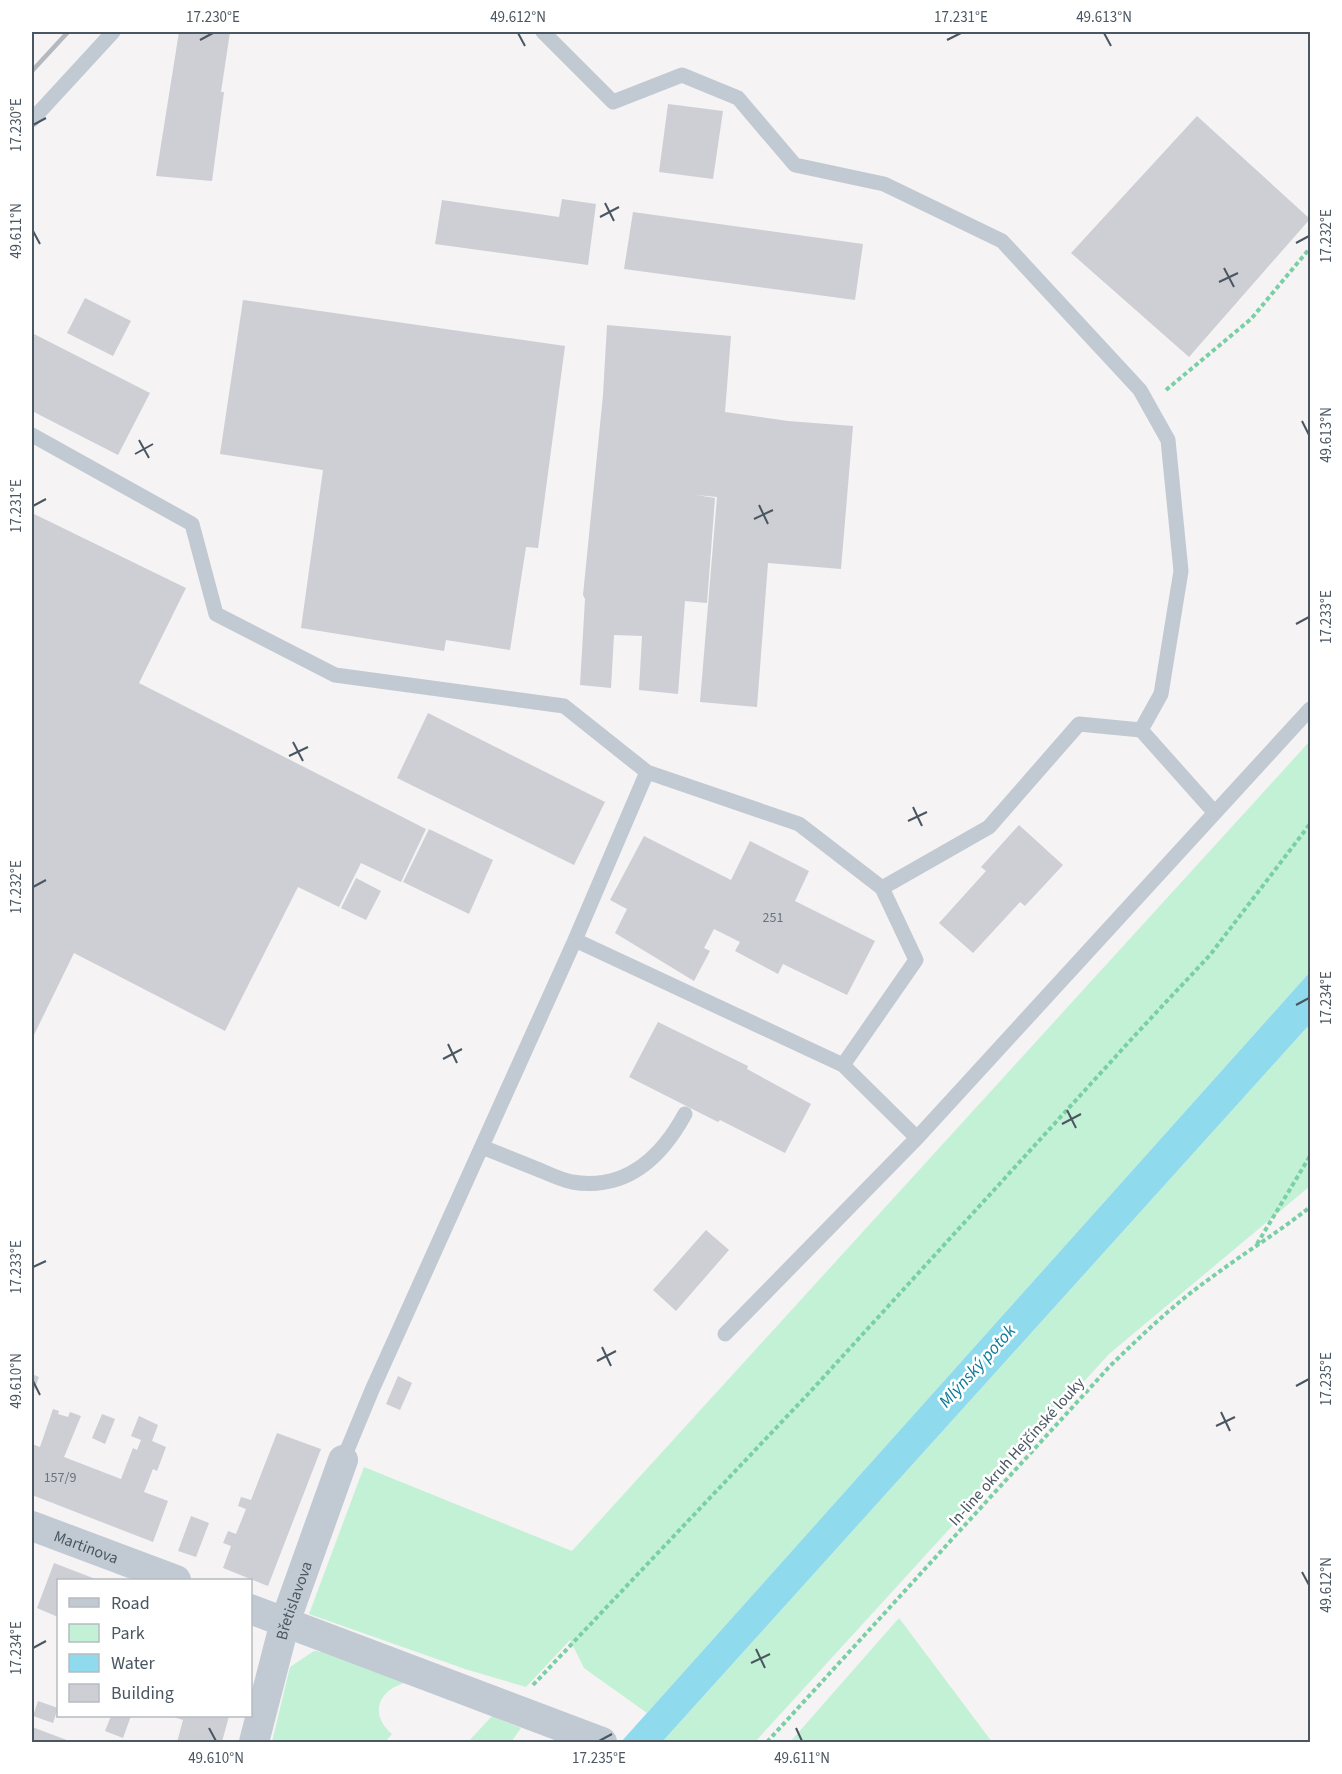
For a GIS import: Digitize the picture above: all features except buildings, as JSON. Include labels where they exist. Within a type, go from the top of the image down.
[{"type":"street","name":"Břetislavova","points":[[254,1743],[285,1622],[343,1460]]},
{"type":"street","name":"Martinova","points":[[32,1526],[171,1579]]},
{"type":"street","points":[[252,1610],[588,1737]]},
{"type":"lane","points":[[32,120],[113,32]]},
{"type":"lane","points":[[543,32],[613,102],[682,75],[738,98],[795,165],[884,184],[1002,241],[1140,390],[1168,440],[1181,571],[1161,694],[1141,730]]},
{"type":"lane","points":[[32,435],[192,524],[216,614],[335,675],[564,706],[647,772],[799,824],[882,888],[916,960],[843,1065]]},
{"type":"lane","points":[[725,1334],[917,1138],[1311,709]]},
{"type":"lane","points":[[882,888],[989,827],[1079,724],[1141,730],[1215,813]]},
{"type":"lane","points":[[343,1460],[372,1390],[575,940],[647,772]]},
{"type":"lane","points":[[575,940],[843,1065],[917,1138]]},
{"type":"lane","points":[[482,1147],[570,1182],[594,1184],[616,1180],[632,1173],[661,1150],[675,1132],[685,1113]]},
{"type":"path","points":[[1149,405],[1251,319],[1311,249]]},
{"type":"path","points":[[513,1709],[818,1383],[1210,955],[1311,824]]},
{"type":"path","points":[[1255,1247],[1311,1156]]},
{"type":"path","name":"In-line okruh Hejčínské louky","points":[[768,1743],[1110,1366],[1160,1317],[1211,1277],[1311,1207]]},
{"type":"green space","points":[[1310,741],[1310,972],[647,1713],[584,1668],[570,1640],[526,1687],[465,1669],[309,1614],[364,1467],[572,1551]]},
{"type":"green space","points":[[1310,1024],[1310,1186],[1109,1354],[755,1742],[662,1742]]},
{"type":"green space","points":[[899,1618],[992,1742],[790,1742]]},
{"type":"green space","points":[[314,1651],[332,1653],[405,1683],[388,1691],[380,1704],[381,1719],[392,1734],[385,1742],[272,1742],[290,1667]]},
{"type":"green space","points":[[492,1716],[521,1728],[511,1742],[468,1742]]},
{"type":"water","name":"Mlýnský potok","points":[[1310,972],[1310,1024],[662,1742],[621,1742]]},
{"type":"railway","points":[[32,71],[68,32]]}]
